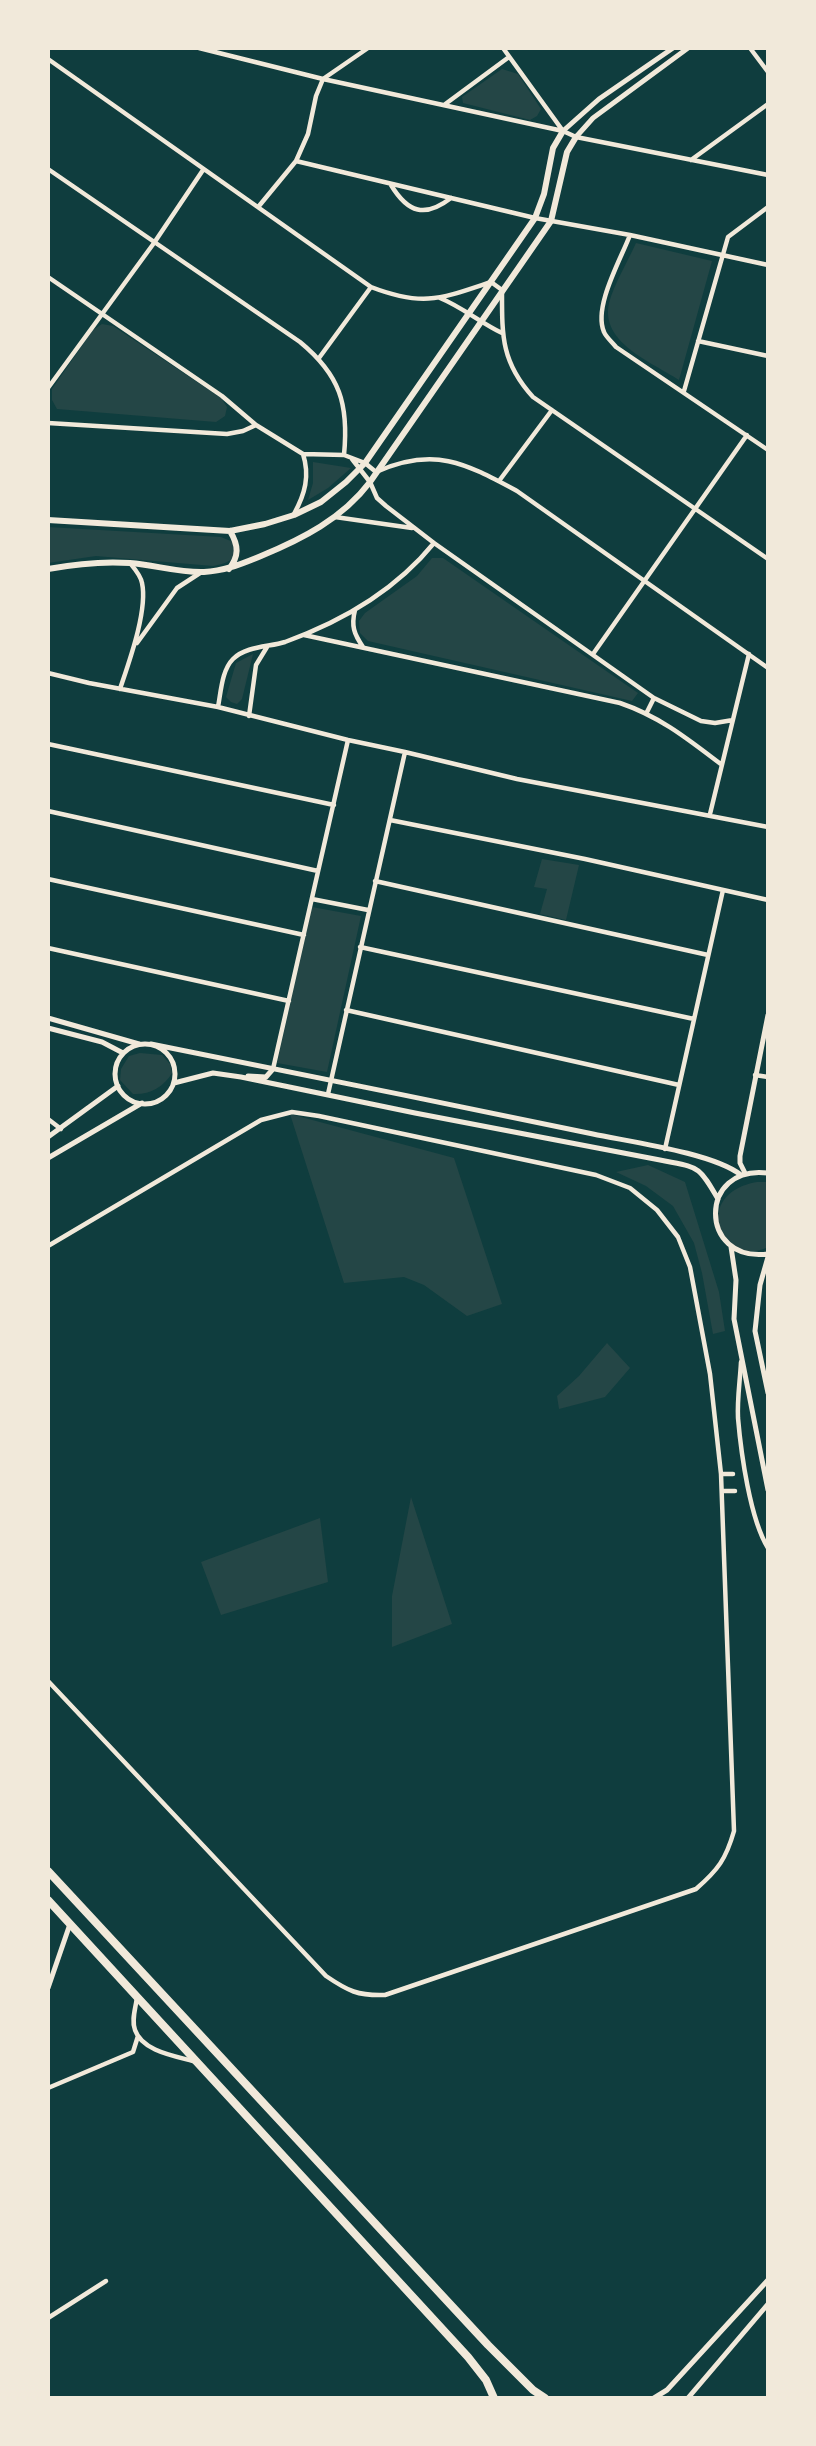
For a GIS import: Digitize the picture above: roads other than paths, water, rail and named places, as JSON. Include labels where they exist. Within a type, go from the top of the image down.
[{"type":"highway","points":[[48,1870],[488,2345],[533,2390],[545,2398]]},
{"type":"highway","points":[[48,1900],[468,2357],[486,2380],[494,2398]]},
{"type":"main road","points":[[48,520],[230,531],[294,515],[321,502],[365,463],[535,218],[544,194],[553,148],[563,131]]},
{"type":"main road","points":[[48,569],[81,563],[130,563],[201,572],[229,570],[292,544],[335,517],[360,495],[370,482],[551,222],[567,152],[576,137]]},
{"type":"main road","points":[[229,570],[237,559],[237,549],[230,531]]},
{"type":"street","points":[[199,48],[215,49],[323,79],[563,131],[576,137],[768,175]]},
{"type":"street","points":[[259,206],[296,161],[308,134],[316,96],[323,79],[368,48]]},
{"type":"street","points":[[503,48],[563,131]]},
{"type":"street","points":[[563,131],[599,99],[673,48]]},
{"type":"street","points":[[576,137],[593,118],[688,48]]},
{"type":"street","points":[[750,48],[768,72]]},
{"type":"street","points":[[444,105],[509,57]]},
{"type":"street","points":[[48,59],[371,287],[417,300],[440,298],[491,282],[502,290],[502,333],[509,362],[519,382],[533,397],[768,559]]},
{"type":"street","points":[[691,160],[768,104]]},
{"type":"street","points":[[296,161],[551,222],[630,235],[768,265]]},
{"type":"street","points":[[48,169],[300,342],[319,358],[329,371],[345,412],[344,454]]},
{"type":"street","points":[[48,388],[154,243],[203,170]]},
{"type":"street","points":[[391,185],[399,200],[421,212],[438,208],[451,198]]},
{"type":"street","points":[[684,391],[728,237],[768,207]]},
{"type":"street","points":[[630,235],[603,303],[604,332],[616,347],[768,450]]},
{"type":"street","points":[[48,277],[222,396],[256,425],[303,454],[344,454],[365,463],[376,472],[399,462],[424,458],[455,462],[477,470],[518,491],[768,668]]},
{"type":"street","points":[[319,358],[371,287]]},
{"type":"street","points":[[440,298],[455,304],[480,322],[502,333]]},
{"type":"street","points":[[698,341],[768,356]]},
{"type":"street","points":[[499,481],[552,410]]},
{"type":"street","points":[[48,423],[227,434],[243,431],[256,425]]},
{"type":"street","points":[[593,654],[747,435]]},
{"type":"street","points":[[294,515],[306,484],[307,468],[303,454]]},
{"type":"street","points":[[352,459],[370,482],[377,498],[415,529],[654,698],[701,721],[715,723],[733,720]]},
{"type":"street","points":[[335,517],[415,529]]},
{"type":"street","points":[[218,706],[226,669],[234,658],[245,651],[304,634],[355,610],[395,584],[418,563],[434,543]]},
{"type":"street","points":[[120,689],[135,646],[143,596],[142,582],[130,563]]},
{"type":"street","points":[[135,646],[172,594],[186,580],[201,572]]},
{"type":"street","points":[[355,610],[352,624],[355,636],[363,648]]},
{"type":"street","points":[[304,634],[620,703],[647,712],[722,765]]},
{"type":"street","points":[[249,716],[256,665],[267,646]]},
{"type":"street","points":[[710,814],[749,654]]},
{"type":"street","points":[[48,673],[120,689],[218,706],[348,741],[540,784],[635,803],[710,814],[768,827]]},
{"type":"street","points":[[647,712],[654,698]]},
{"type":"street","points":[[241,1077],[266,1077],[273,1069],[348,741]]},
{"type":"street","points":[[48,744],[334,805]]},
{"type":"street","points":[[328,1094],[405,752]]},
{"type":"street","points":[[48,811],[318,871]]},
{"type":"street","points":[[390,820],[585,859],[768,900]]},
{"type":"street","points":[[48,879],[304,935]]},
{"type":"street","points":[[375,880],[708,955]]},
{"type":"street","points":[[665,1149],[723,890]]},
{"type":"street","points":[[312,899],[368,910]]},
{"type":"street","points":[[360,947],[694,1019]]},
{"type":"street","points":[[48,948],[289,1001]]},
{"type":"street","points":[[346,1010],[680,1085]]},
{"type":"street","points":[[743,1174],[740,1156],[768,1015]]},
{"type":"street","points":[[48,1018],[141,1044],[151,1044],[331,1082],[420,1097],[665,1149],[727,1165],[743,1174],[768,1173]]},
{"type":"street","points":[[48,1028],[102,1042],[123,1053]]},
{"type":"street","points":[[141,1044],[123,1053],[116,1069],[118,1086],[124,1094],[142,1103]]},
{"type":"street","points":[[48,1158],[142,1103],[161,1099],[169,1092],[174,1083],[174,1063],[161,1048],[151,1044]]},
{"type":"street","points":[[174,1083],[213,1073],[241,1077],[692,1166],[707,1178],[718,1199]]},
{"type":"street","points":[[755,1076],[768,1077]]},
{"type":"street","points":[[48,1137],[118,1086]]},
{"type":"street","points":[[48,1246],[261,1120],[292,1112],[596,1175],[630,1188],[657,1210],[678,1237],[690,1267],[716,1418],[723,1491],[734,1831],[728,1854],[714,1873],[696,1889],[385,1995],[364,1996],[347,1991],[326,1976],[48,1681]]},
{"type":"street","points":[[48,1119],[61,1129]]},
{"type":"street","points":[[743,1174],[723,1189],[715,1212],[722,1237],[731,1247],[743,1254],[768,1256],[760,1285],[755,1331],[768,1393]]},
{"type":"street","points":[[731,1247],[736,1280],[734,1319],[768,1490]]},
{"type":"street","points":[[741,1360],[738,1417],[745,1473],[759,1533],[768,1548]]},
{"type":"street","points":[[721,1474],[733,1474]]},
{"type":"street","points":[[723,1491],[735,1491]]},
{"type":"street","points":[[48,1988],[70,1924]]},
{"type":"street","points":[[137,1997],[134,2023],[138,2036],[143,2042],[164,2053],[196,2061]]},
{"type":"street","points":[[48,2088],[134,2052],[138,2036]]},
{"type":"street","points":[[654,2398],[667,2390],[768,2280]]},
{"type":"street","points":[[48,2318],[106,2281]]},
{"type":"street","points":[[688,2398],[768,2304]]}]
